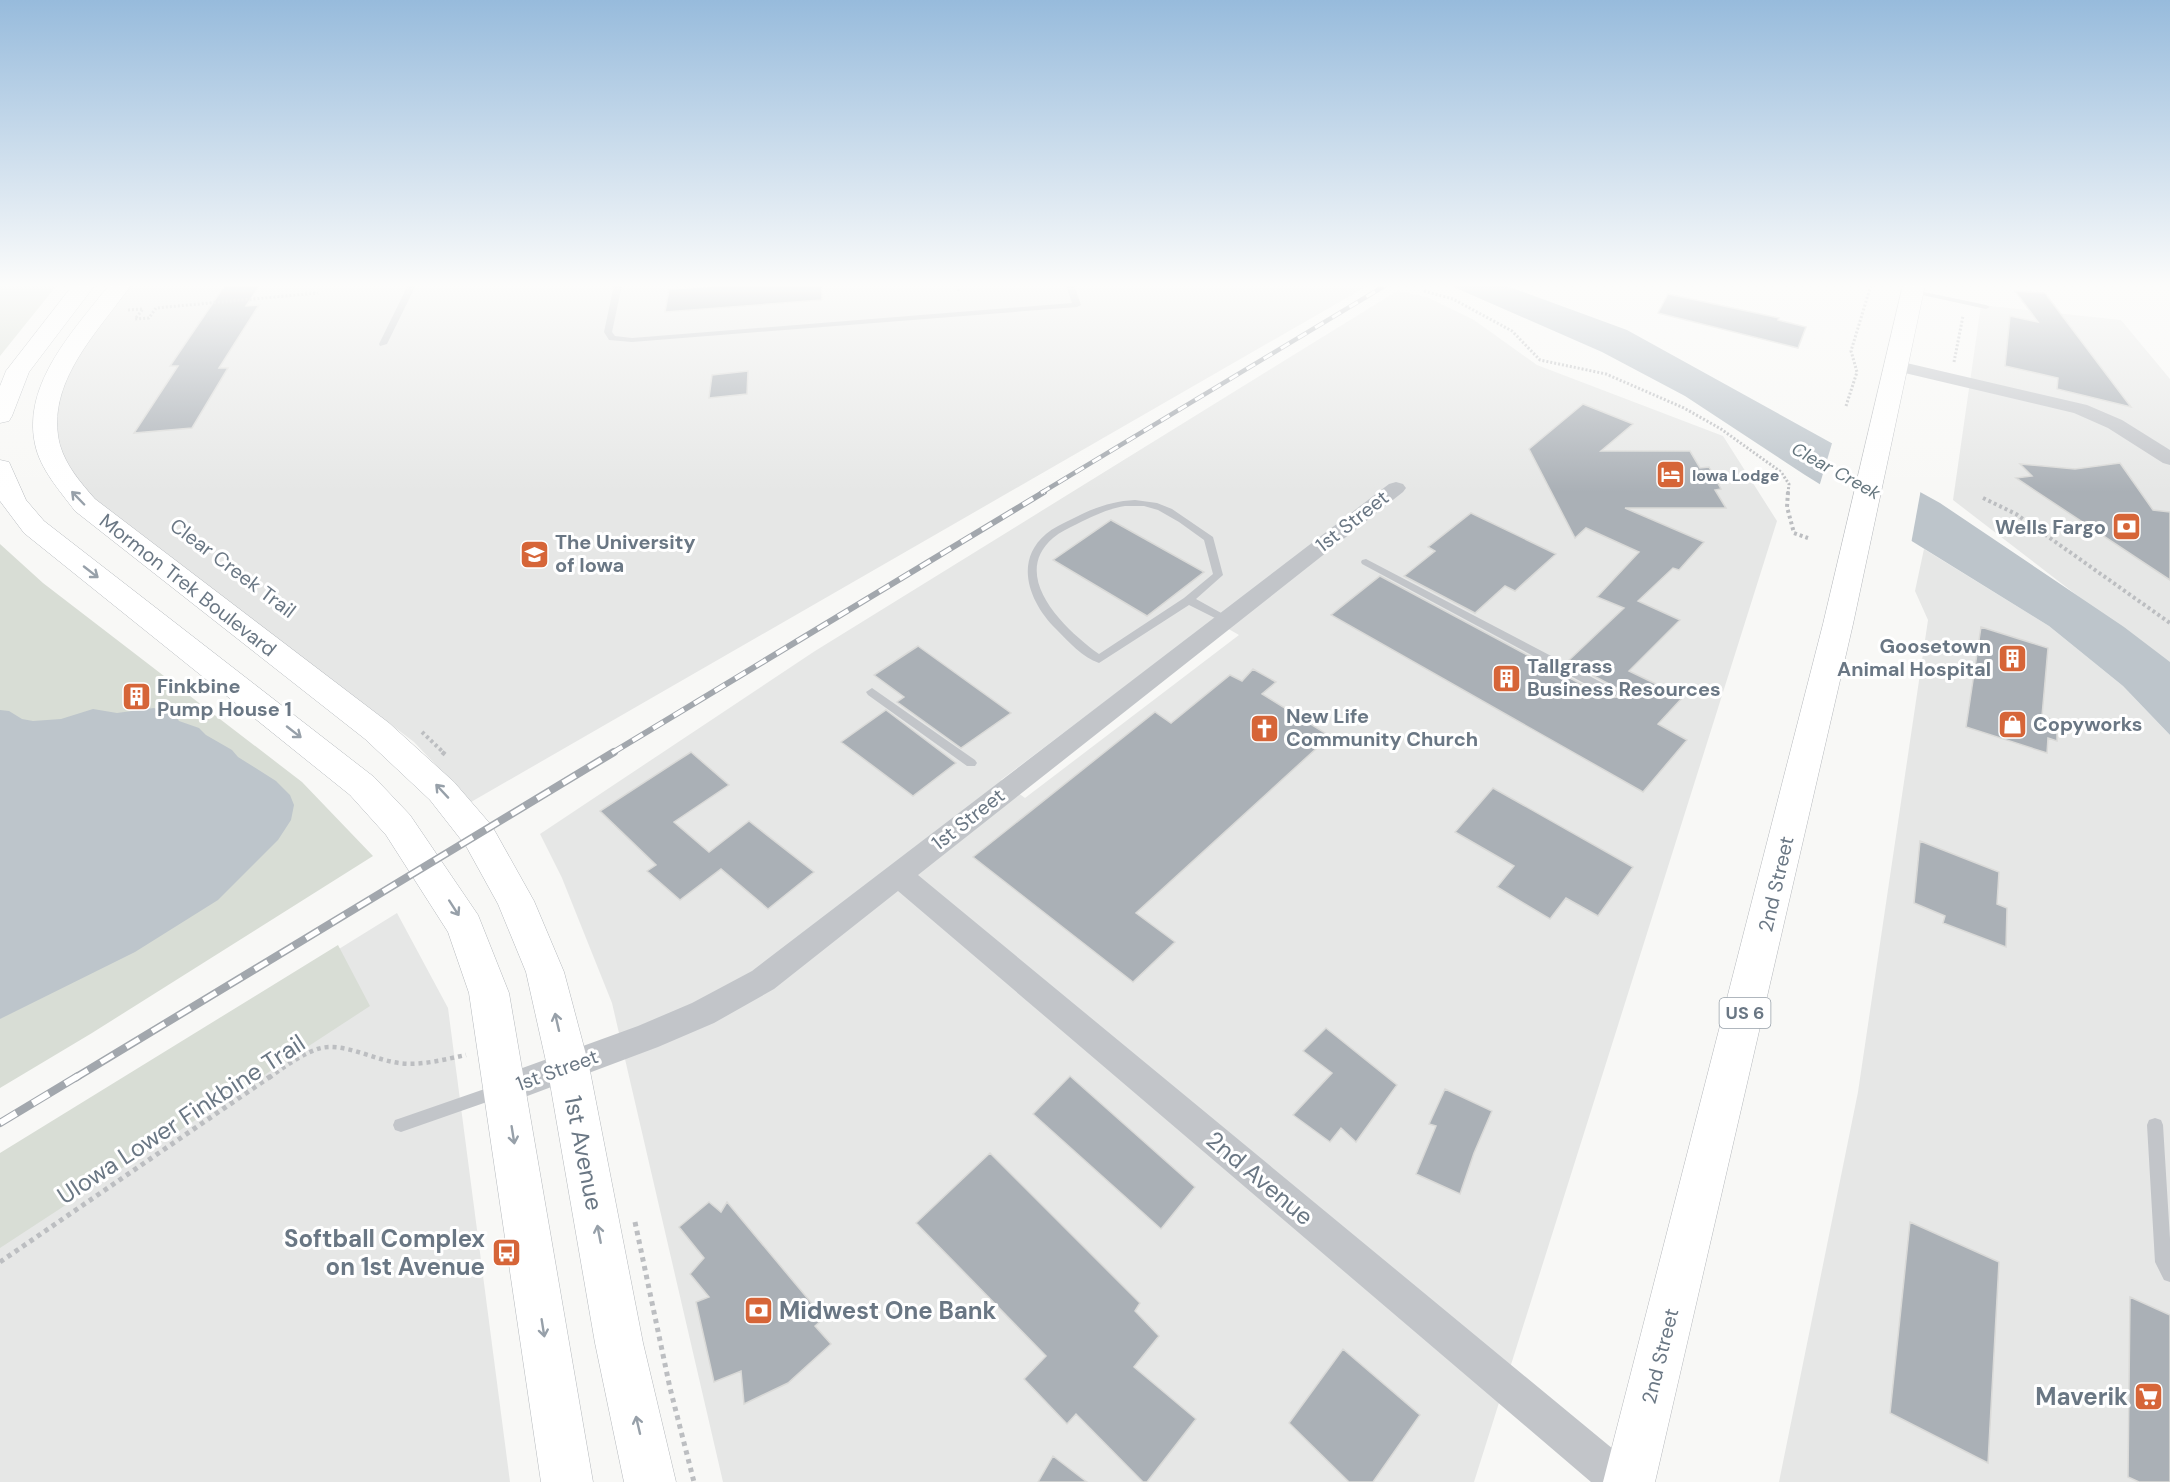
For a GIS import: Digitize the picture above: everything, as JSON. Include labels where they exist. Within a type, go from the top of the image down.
[{"type":"main road","points":[[0,416],[18,371],[31,354]]},
{"type":"main road","name":"Mormon Trek Boulevard","points":[[71,354],[62,364],[45,407],[44,432],[48,451],[67,487],[94,512],[377,731],[442,791],[479,836]]},
{"type":"main road","name":"2nd Street","points":[[1629,1482],[1746,1008],[1900,354]]},
{"type":"main road","points":[[0,468],[2,480],[18,509],[34,527],[362,786],[398,825],[465,926],[489,993],[567,1482]]},
{"type":"main road","name":"1st Avenue","points":[[479,836],[515,902],[545,972],[568,1066],[619,1342],[650,1482]]},
{"type":"street","points":[[1898,366],[2080,409],[2115,424],[2170,459]]},
{"type":"street","name":"1st Street","points":[[502,1070],[568,1066],[692,1018],[763,980],[1395,488]]},
{"type":"street","name":"2nd Avenue","points":[[897,874],[1622,1482]]},
{"type":"lane","points":[[1124,503],[1154,505],[1182,519],[1209,539],[1218,576],[1188,600],[1099,659],[1084,650],[1046,613],[1033,586],[1034,557],[1048,538],[1091,512],[1124,503]]},
{"type":"lane","points":[[1365,562],[1612,693]]},
{"type":"lane","points":[[1188,600],[1227,619]]},
{"type":"lane","points":[[872,692],[971,762]]},
{"type":"lane","points":[[401,1125],[502,1070]]},
{"type":"lane","points":[[2155,1125],[2163,1262],[2170,1274]]},
{"type":"path","points":[[1535,354],[1540,360],[1606,374],[1684,408],[1721,429],[1781,472],[1789,484],[1787,507],[1794,532],[1808,538]]},
{"type":"path","points":[[1846,406],[1857,372],[1852,354]]},
{"type":"path","points":[[1947,368],[1953,363],[1955,354]]},
{"type":"path","points":[[1983,498],[2016,514],[2170,623]]},
{"type":"path","points":[[415,727],[453,761]]},
{"type":"path","name":"UIowa Lower Finkbine Trail","points":[[0,1262],[287,1065],[321,1048],[341,1050],[395,1063],[431,1063],[458,1055],[502,1070]]},
{"type":"path","points":[[633,1213],[670,1389],[694,1482]]},
{"type":"shaded area","name":"The University of Iowa","points":[[79,354],[1249,354],[471,802],[414,742],[91,496],[70,469],[63,455],[57,429],[61,389]]},
{"type":"shaded area","points":[[1295,354],[1522,354],[1537,365],[1723,436],[1777,521],[1474,1482],[723,1482],[612,1003],[562,878],[540,834],[815,651]],"holes":[[[1213,620],[1239,635],[1025,798],[1001,780]]]},
{"type":"shaded area","points":[[1974,354],[2149,354],[2170,379],[2170,667],[1953,500]]},
{"type":"shaded area","points":[[0,544],[43,583],[302,782],[373,856],[92,1033],[0,1088]]},
{"type":"shaded area","points":[[1924,549],[2049,626],[2123,686],[2170,735],[2170,1482],[1779,1482],[1858,1092],[1928,620],[1915,591]]},
{"type":"shaded area","points":[[397,913],[448,1008],[510,1482],[0,1482],[0,1159]]},
{"type":"shaded area","points":[[338,945],[370,1006],[0,1248],[0,1153]]},
{"type":"water","name":"Clear Creek","points":[[1606,354],[1671,354],[1940,503],[2124,627],[2170,662],[2170,735],[2123,686],[2049,626],[1805,475],[1685,396]]},
{"type":"water","points":[[154,708],[175,715],[179,721],[199,728],[276,781],[290,795],[294,805],[291,820],[278,840],[218,900],[135,952],[0,1019],[0,710],[9,711],[22,719],[33,721],[61,719],[93,709],[117,713]]},
{"type":"pier","points":[[1833,440],[1921,489],[1911,544],[1819,487]]},
{"type":"building","points":[[178,354],[228,354],[219,368],[228,368],[192,428],[134,433],[178,366],[170,366]]},
{"type":"building","points":[[2006,354],[2091,354],[2131,407],[2057,389],[2058,378],[2005,366]]},
{"type":"building","points":[[748,371],[747,394],[709,398],[712,375]]},
{"type":"building","points":[[1583,404],[1633,424],[1601,451],[1690,451],[1700,468],[1709,467],[1721,489],[1715,490],[1726,508],[1625,508],[1704,542],[1679,570],[1673,568],[1638,601],[1680,620],[1629,671],[1683,697],[1658,724],[1687,740],[1643,792],[1331,615],[1380,576],[1607,698],[1618,697],[1620,692],[1617,688],[1567,662],[1624,608],[1597,597],[1639,552],[1586,528],[1575,538],[1529,449]]},
{"type":"building","name":"Wells Fargo","points":[[2120,463],[2153,510],[2170,512],[2170,580],[2016,478],[2032,476],[2020,464],[2075,469]]},
{"type":"building","points":[[1471,513],[1556,554],[1515,591],[1505,586],[1475,613],[1404,576],[1435,551],[1428,547]]},
{"type":"building","points":[[1111,520],[1204,572],[1147,616],[1053,560]]},
{"type":"building","points":[[1981,627],[2048,648],[2042,716],[2057,721],[2057,741],[2048,738],[2047,753],[1966,727]]},
{"type":"building","points":[[918,646],[1011,713],[961,748],[897,702],[904,697],[874,675]]},
{"type":"building","points":[[1253,669],[1276,682],[1262,694],[1330,736],[1136,913],[1175,942],[1133,982],[973,857],[1155,712],[1171,723],[1230,675],[1242,681]]},
{"type":"building","points":[[886,710],[956,763],[913,796],[841,742]]},
{"type":"building","points":[[691,752],[729,785],[674,822],[709,852],[749,821],[814,872],[768,909],[721,869],[680,900],[647,871],[656,865],[600,811]]},
{"type":"building","points":[[1493,788],[1633,867],[1598,916],[1566,898],[1550,919],[1497,887],[1514,866],[1455,832]]},
{"type":"building","points":[[1920,841],[1999,872],[1997,904],[2007,908],[2006,947],[1943,923],[1945,916],[1914,903]]},
{"type":"building","points":[[1326,1028],[1397,1085],[1356,1142],[1341,1128],[1330,1142],[1293,1115],[1332,1073],[1303,1051]]},
{"type":"building","points":[[1070,1076],[1195,1187],[1161,1229],[1033,1114]]},
{"type":"building","points":[[1445,1089],[1492,1111],[1460,1194],[1416,1174],[1436,1126],[1429,1124]]},
{"type":"building","points":[[990,1153],[1140,1303],[1135,1311],[1159,1336],[1134,1367],[1196,1419],[1147,1482],[1143,1482],[1076,1414],[1067,1424],[1024,1379],[1046,1356],[916,1223]]},
{"type":"building","name":"Midwest One Bank","points":[[709,1202],[721,1212],[727,1202],[824,1318],[815,1326],[831,1344],[788,1383],[744,1404],[741,1371],[714,1382],[696,1302],[709,1297],[690,1274],[704,1258],[679,1227]]},
{"type":"building","name":"Maverik","points":[[1910,1222],[1999,1262],[1988,1463],[1890,1413]]},
{"type":"building","name":"Maverik","points":[[2130,1297],[2170,1315],[2170,1482],[2139,1482],[2128,1477]]},
{"type":"building","points":[[1343,1349],[1420,1415],[1373,1482],[1349,1482],[1289,1423]]},
{"type":"building","points":[[1053,1456],[1087,1482],[1038,1482]]},
{"type":"railway","points":[[1041,493],[1271,354]]},
{"type":"railway","points":[[612,753],[1044,492]]},
{"type":"railway","points":[[75,1078],[614,752]]},
{"type":"railway","points":[[0,1123],[78,1076]]},
{"type":"place","name":"Iowa Lodge","points":[[1671,475]]},
{"type":"place","name":"Wells Fargo","points":[[2127,527]]},
{"type":"place","name":"The University of Iowa","points":[[534,554]]},
{"type":"place","name":"Goosetown Animal Hospital","points":[[2012,658]]},
{"type":"place","name":"Tallgrass Business Resources","points":[[1506,678]]},
{"type":"place","name":"Finkbine Pump House 1","points":[[136,697]]},
{"type":"place","name":"Copyworks","points":[[2012,724]]},
{"type":"place","name":"New Life Community Church","points":[[1265,728]]},
{"type":"place","name":"Softball Complex on 1st Avenue","points":[[506,1252]]},
{"type":"place","name":"Midwest One Bank","points":[[758,1310]]},
{"type":"place","name":"Maverik","points":[[2149,1396]]}]
